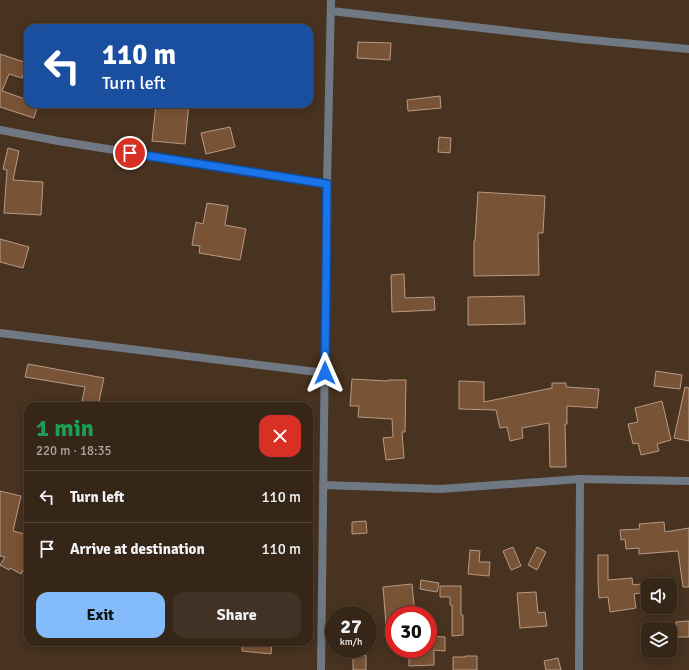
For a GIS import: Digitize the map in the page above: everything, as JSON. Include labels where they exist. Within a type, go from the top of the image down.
[{"type":"street","points":[[321,670],[327,184],[331,0]]},
{"type":"street","points":[[331,11],[572,38],[689,49]]},
{"type":"street","points":[[0,130],[58,141],[327,184]]},
{"type":"street","points":[[0,333],[325,373]]},
{"type":"street","points":[[323,485],[440,489],[580,479],[689,481]]},
{"type":"street","points":[[579,670],[580,479]]},
{"type":"building","points":[[358,42],[391,43],[390,60],[357,58]]},
{"type":"building","points":[[0,54],[24,62],[24,72],[22,78],[9,74],[2,91],[24,99],[24,108],[37,108],[34,118],[0,107]]},
{"type":"building","points":[[440,96],[441,108],[408,111],[407,100]]},
{"type":"building","points":[[156,108],[189,108],[185,144],[152,141]]},
{"type":"building","points":[[230,127],[235,147],[206,154],[201,133]]},
{"type":"building","points":[[439,137],[451,138],[450,153],[438,152]]},
{"type":"building","points":[[8,148],[19,151],[13,180],[43,182],[41,215],[4,213],[7,170],[3,169]]},
{"type":"building","points":[[478,192],[545,196],[543,233],[538,233],[539,275],[474,276],[474,241]]},
{"type":"building","points":[[207,203],[228,206],[225,225],[246,229],[240,260],[199,253],[200,246],[192,245],[196,222],[203,224]]},
{"type":"building","points":[[0,239],[29,247],[23,268],[0,262]]},
{"type":"building","points":[[404,274],[405,298],[434,297],[435,310],[392,312],[391,275]]},
{"type":"building","points":[[524,296],[525,324],[468,325],[468,297]]},
{"type":"building","points":[[28,364],[104,378],[99,402],[82,402],[85,387],[25,377]]},
{"type":"building","points":[[656,371],[682,375],[680,389],[654,386]]},
{"type":"building","points":[[352,379],[388,381],[406,380],[405,432],[402,432],[404,458],[386,460],[383,438],[393,437],[392,419],[358,417],[359,406],[350,406]]},
{"type":"building","points":[[459,381],[484,382],[484,402],[552,388],[552,383],[566,383],[566,387],[599,389],[597,408],[567,406],[567,424],[565,424],[566,467],[550,467],[549,423],[522,428],[523,438],[510,441],[507,427],[500,428],[496,410],[459,409]]},
{"type":"building","points":[[685,387],[689,388],[689,441],[674,438]]},
{"type":"building","points":[[662,401],[671,440],[657,444],[659,451],[641,455],[638,443],[633,444],[628,424],[638,422],[635,408]]},
{"type":"building","points":[[0,491],[21,496],[13,531],[24,534],[24,568],[21,574],[0,565],[5,557],[0,556]]},
{"type":"building","points":[[366,521],[367,533],[352,534],[352,522]]},
{"type":"building","points":[[664,522],[665,532],[689,528],[689,587],[683,587],[678,551],[639,554],[639,548],[626,549],[625,539],[621,540],[620,530],[640,529],[639,524]]},
{"type":"building","points":[[513,547],[521,566],[511,570],[503,551]]},
{"type":"building","points":[[537,547],[546,552],[537,570],[528,565]]},
{"type":"building","points":[[470,550],[480,551],[479,562],[490,562],[489,576],[468,574]]},
{"type":"building","points":[[598,555],[608,555],[608,580],[632,578],[633,585],[641,584],[641,593],[634,594],[636,608],[610,612],[608,597],[599,598]]},
{"type":"building","points":[[421,580],[439,583],[437,592],[420,589]]},
{"type":"building","points":[[412,584],[414,606],[385,606],[385,612],[383,587]]},
{"type":"building","points":[[440,586],[461,586],[463,635],[452,636],[452,605],[450,605],[450,597],[440,597]]},
{"type":"building","points":[[536,592],[538,613],[545,612],[547,626],[520,628],[517,593]]},
{"type":"building","points":[[689,621],[689,637],[677,637],[676,622]]},
{"type":"building","points":[[437,637],[445,637],[445,651],[437,650]]},
{"type":"building","points":[[242,646],[272,646],[271,654],[242,651]]},
{"type":"building","points":[[477,656],[477,670],[453,670],[453,657]]},
{"type":"building","points":[[353,658],[366,658],[366,670],[353,670]]},
{"type":"building","points":[[409,658],[434,658],[434,665],[409,666]]},
{"type":"building","points":[[558,658],[561,670],[546,670],[544,661]]},
{"type":"route","points":[[130,153],[327,184],[325,373]]}]
